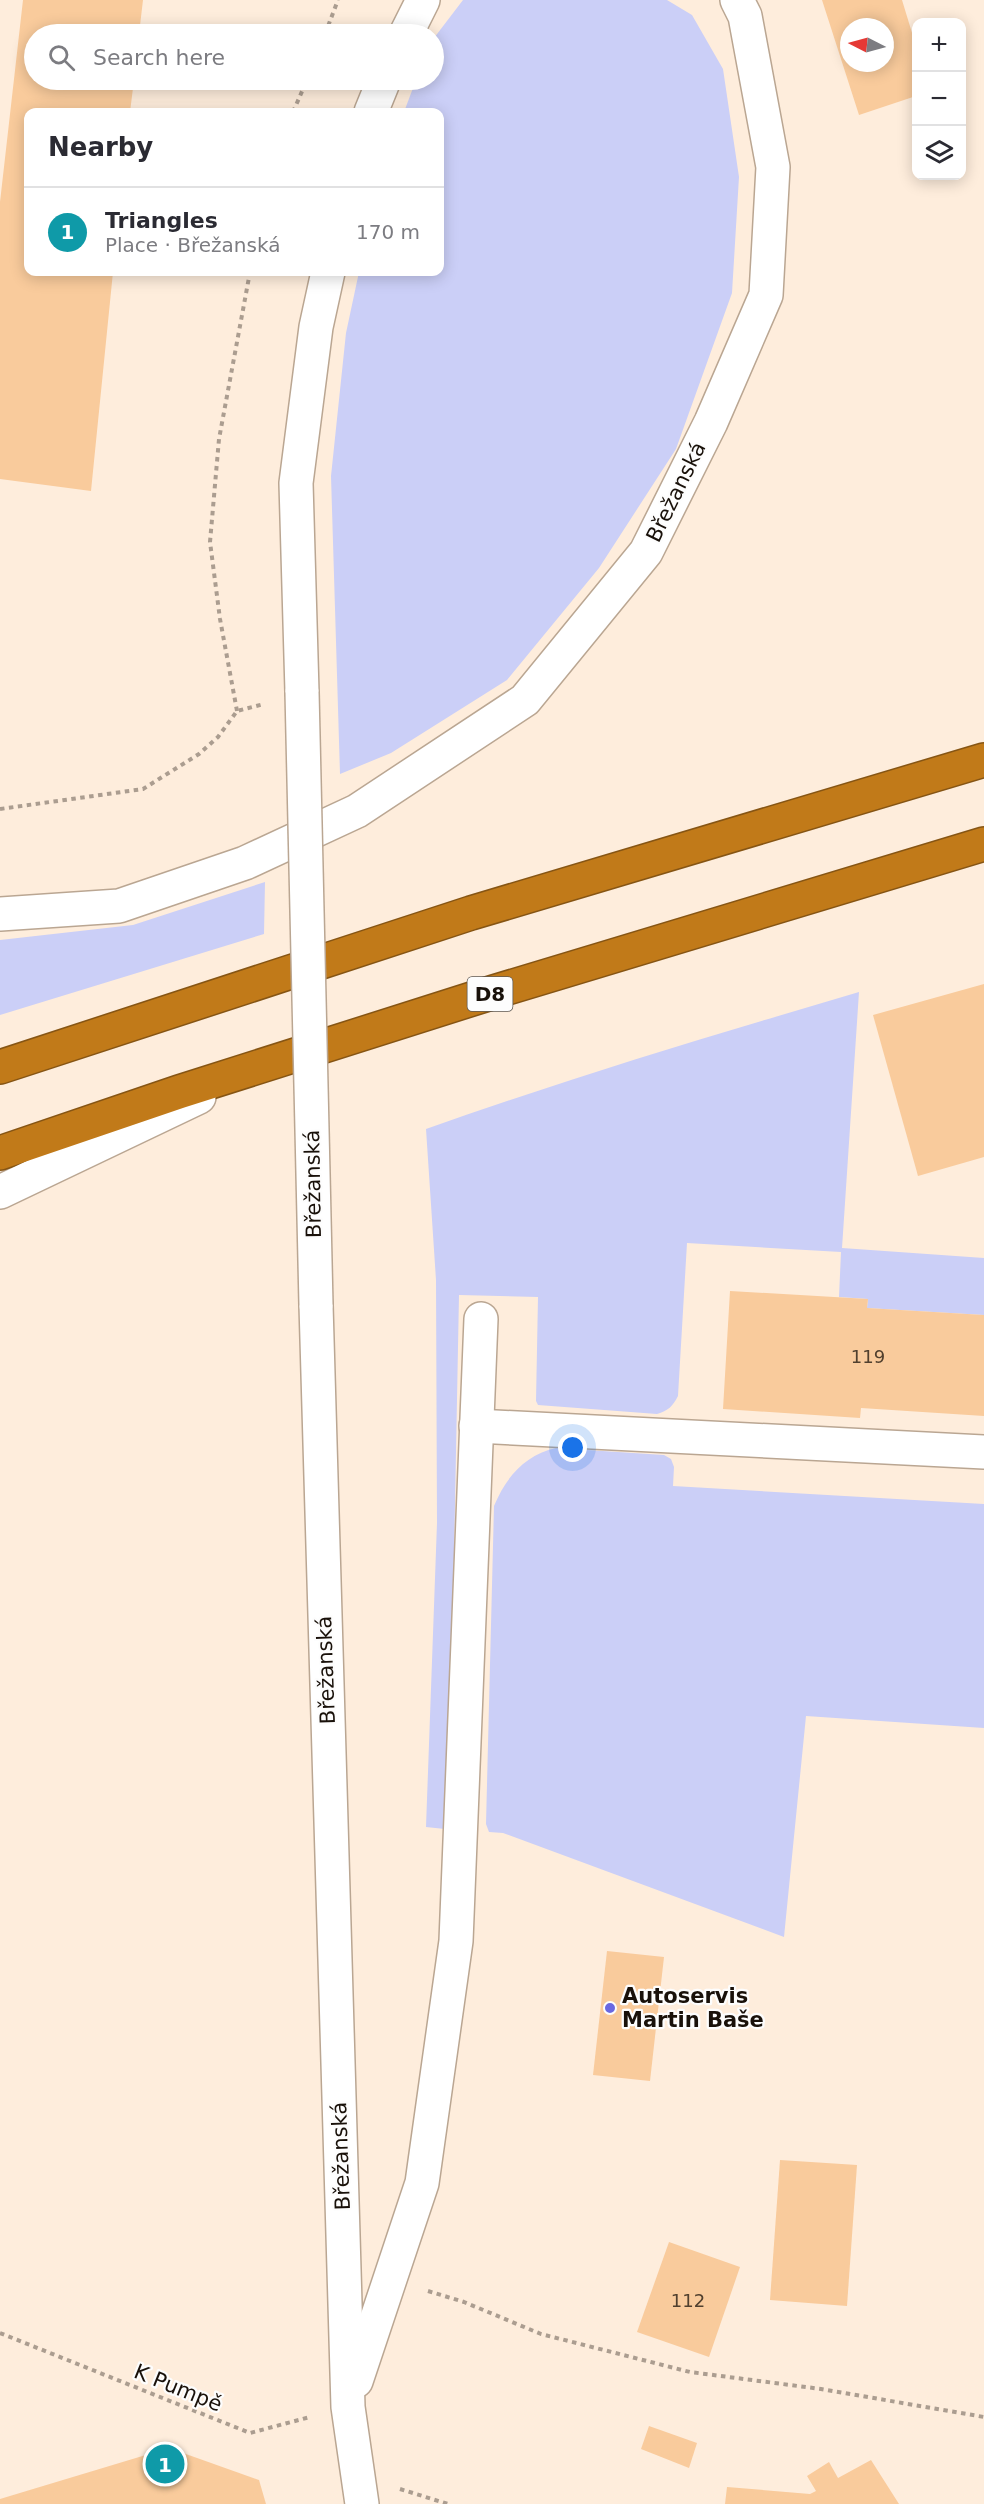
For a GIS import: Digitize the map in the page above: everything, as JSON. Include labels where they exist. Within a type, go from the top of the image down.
[{"type":"highway","points":[[0,1067],[471,913],[984,760]]},
{"type":"highway","name":"D8","points":[[0,1153],[494,992],[984,844]]},
{"type":"street","points":[[411,24],[423,0]]},
{"type":"street","name":"Břežanská","points":[[0,914],[119,906],[245,863],[357,810],[525,700],[646,552],[711,422],[766,295],[773,168],[734,5]]},
{"type":"street","points":[[373,108],[380,90]]},
{"type":"street","name":"Břežanská","points":[[327,276],[316,327],[296,483],[316,1305],[348,2407],[362,2504]]},
{"type":"street","points":[[0,1192],[265,1065]]},
{"type":"street","points":[[348,2407],[422,2183],[456,1941],[481,1319]]},
{"type":"street","points":[[476,1426],[984,1452]]},
{"type":"path","points":[[329,24],[339,0]]},
{"type":"path","points":[[295,108],[303,90]]},
{"type":"path","points":[[237,711],[220,619],[210,542],[219,439],[249,276]]},
{"type":"path","points":[[0,809],[143,789],[199,754],[218,737],[237,711],[267,703]]},
{"type":"path","points":[[389,2280],[464,2302],[541,2334],[690,2372],[821,2389],[984,2417]]},
{"type":"path","name":"K Pumpě","points":[[0,2333],[250,2433],[348,2407]]},
{"type":"shaded area","points":[[463,0],[667,0],[692,15],[723,69],[739,177],[732,293],[676,449],[599,568],[507,680],[391,753],[340,774],[331,476],[346,333],[358,276],[444,276],[444,108],[406,108],[412,90],[444,90],[444,25]]},
{"type":"shaded area","points":[[265,882],[264,934],[0,1015],[0,940],[133,925]]},
{"type":"shaded area","points":[[859,992],[842,1248],[984,1258],[984,1315],[867,1308],[868,1299],[839,1297],[841,1252],[687,1243],[678,1396],[670,1408],[657,1414],[538,1405],[536,1401],[538,1297],[459,1295],[449,1819],[445,1829],[426,1827],[437,1523],[436,1280],[426,1129],[588,1075]]},
{"type":"shaded area","points":[[556,1448],[664,1455],[671,1459],[674,1467],[673,1486],[984,1504],[984,1728],[806,1716],[784,1937],[503,1833],[489,1832],[486,1824],[494,1506],[504,1486],[518,1469],[535,1456]]},
{"type":"building","points":[[23,0],[143,0],[140,24],[24,24],[24,90],[133,90],[130,108],[24,108],[24,276],[113,276],[91,491],[0,479],[0,202]]},
{"type":"building","points":[[822,0],[902,0],[912,33],[912,97],[859,115],[845,72],[894,72],[894,18],[840,18],[840,56]]},
{"type":"building","points":[[984,984],[984,1157],[918,1176],[873,1015]]},
{"type":"building","points":[[730,1291],[868,1299],[867,1308],[984,1315],[984,1416],[861,1408],[860,1418],[723,1409]]},
{"type":"building","points":[[607,1951],[664,1957],[650,2081],[593,2075]]},
{"type":"building","points":[[780,2160],[857,2165],[847,2306],[770,2300]]},
{"type":"building","points":[[669,2242],[740,2267],[709,2357],[637,2332]]},
{"type":"building","points":[[649,2426],[697,2443],[689,2468],[641,2449]]},
{"type":"building","points":[[169,2448],[259,2480],[266,2504],[0,2504],[0,2499]]},
{"type":"building","points":[[871,2460],[899,2504],[725,2504],[727,2487],[810,2494],[816,2491],[807,2476],[829,2462],[838,2478]]},
{"type":"place","name":"Autoservis Martin Baše","points":[[610,2008]]},
{"type":"place","name":"Triangles","points":[[165,2464]]}]
